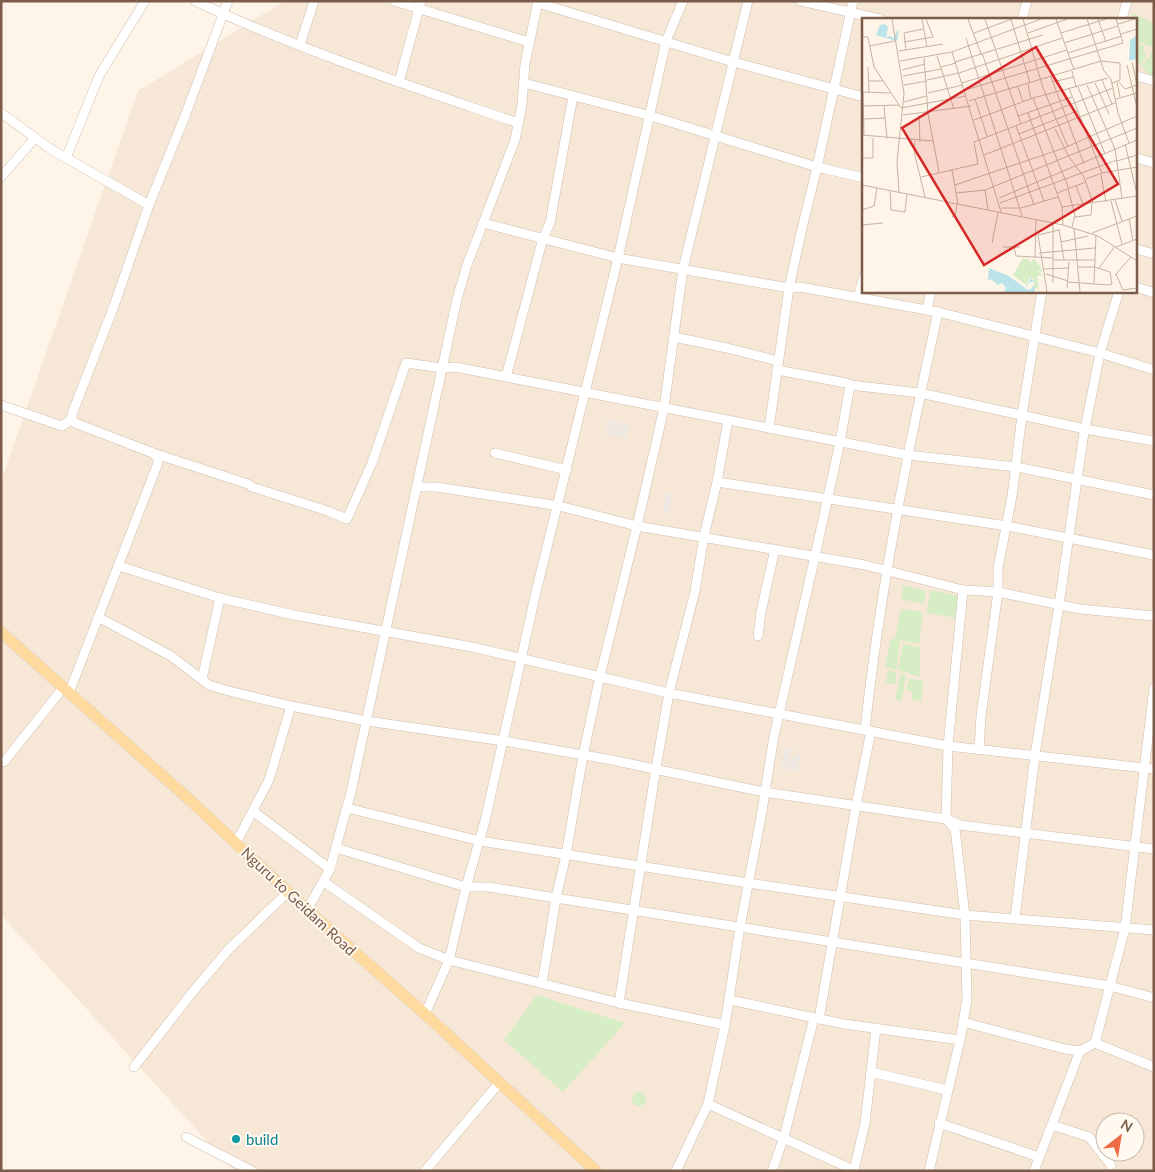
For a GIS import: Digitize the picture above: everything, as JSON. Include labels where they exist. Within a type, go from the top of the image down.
[{"type":"main road","name":"Nguru to Geidam Road","points":[[1,632],[192,802],[307,910],[425,1014],[596,1171]]},
{"type":"street","points":[[66,158],[99,76],[145,1]]},
{"type":"street","points":[[195,1],[222,14],[300,45],[518,124]]},
{"type":"street","points":[[72,420],[72,414],[114,306],[149,205],[228,1]]},
{"type":"street","points":[[300,45],[314,1]]},
{"type":"street","points":[[394,1],[420,5],[529,42]]},
{"type":"street","points":[[425,1014],[449,960],[466,886],[480,841],[536,592],[618,258],[666,42],[683,1]]},
{"type":"street","points":[[542,984],[583,756],[600,676],[664,408],[683,269],[748,1]]},
{"type":"street","points":[[801,1],[875,18]]},
{"type":"street","points":[[769,428],[789,288],[818,167],[853,1]]},
{"type":"street","points":[[1022,18],[1027,1]]},
{"type":"street","points":[[1122,18],[1126,1]]},
{"type":"street","points":[[307,910],[330,869],[347,808],[457,299],[467,265],[515,140],[522,105],[529,42],[538,2],[733,62],[862,97]]},
{"type":"street","points":[[399,82],[420,5]]},
{"type":"street","points":[[1138,77],[1154,81]]},
{"type":"street","points":[[524,83],[651,116],[818,167],[862,178]]},
{"type":"street","points":[[506,377],[543,238],[550,223],[573,96]]},
{"type":"street","points":[[1,113],[66,158],[149,205]]},
{"type":"street","points":[[1,177],[35,138]]},
{"type":"street","points":[[1138,159],[1154,163]]},
{"type":"street","points":[[483,223],[618,258],[789,288],[800,287],[938,312],[1100,353],[1154,370]]},
{"type":"street","points":[[1138,250],[1154,254]]},
{"type":"street","points":[[858,297],[862,283]]},
{"type":"street","points":[[1138,288],[1154,293]]},
{"type":"street","points":[[927,310],[931,292]]},
{"type":"street","points":[[979,750],[981,716],[998,592],[998,568],[1007,526],[1022,415],[1042,292]]},
{"type":"street","points":[[1015,918],[1035,755],[1085,429],[1100,353],[1119,292]]},
{"type":"street","points":[[772,1171],[784,1137],[817,1018],[832,942],[868,730],[871,671],[887,571],[920,392],[938,312]]},
{"type":"street","points":[[674,338],[727,348],[777,365],[846,382],[850,385],[920,392],[1085,429],[1154,441]]},
{"type":"street","points":[[72,420],[75,423],[153,453],[328,511],[346,519],[372,463],[406,363],[442,368],[455,367],[908,455],[1016,467],[1154,495]]},
{"type":"street","points":[[676,1171],[708,1104],[730,1000],[740,927],[779,713],[828,498],[850,385]]},
{"type":"street","points":[[1,405],[62,426],[72,420]]},
{"type":"street","points":[[619,1003],[669,693],[695,591],[704,536],[717,482],[728,420]]},
{"type":"street","points":[[495,452],[567,470]]},
{"type":"street","points":[[1,762],[4,762],[66,691],[119,566],[158,463],[158,458],[153,453]]},
{"type":"street","points":[[717,482],[1007,526],[1154,555]]},
{"type":"street","points":[[417,487],[437,487],[558,506],[637,526],[815,556],[887,571],[963,590],[1017,594],[1059,605],[1154,616]]},
{"type":"street","points":[[758,636],[761,612],[775,550]]},
{"type":"street","points":[[119,566],[220,598],[294,615],[472,647],[669,693],[948,746],[1154,769]]},
{"type":"street","points":[[929,1171],[960,1040],[967,1000],[965,915],[955,829],[946,819],[948,746],[963,590]]},
{"type":"street","points":[[202,679],[220,598]]},
{"type":"street","points":[[98,617],[171,656],[209,685],[291,706],[367,721],[504,741],[656,768],[764,792],[946,819],[960,825],[1154,849]]},
{"type":"street","points":[[963,1022],[1065,1050],[1080,1051],[1095,1043],[1125,928],[1154,688]]},
{"type":"street","points":[[236,843],[269,780],[291,706]]},
{"type":"street","points":[[347,808],[480,841],[641,867],[965,915],[1154,930]]},
{"type":"street","points":[[253,811],[330,869]]},
{"type":"street","points":[[336,848],[466,886],[489,887],[1110,986],[1154,998]]},
{"type":"street","points":[[324,882],[419,948],[449,960],[619,1003],[725,1025]]},
{"type":"street","points":[[134,1068],[195,989],[229,949],[288,892]]},
{"type":"street","points":[[730,1000],[817,1018],[960,1040]]},
{"type":"street","points":[[708,1104],[855,1170],[864,1123],[876,1028]]},
{"type":"street","points":[[1095,1043],[1154,1067]]},
{"type":"street","points":[[1034,1171],[1080,1051]]},
{"type":"street","points":[[871,1072],[947,1090]]},
{"type":"street","points":[[425,1171],[500,1082]]},
{"type":"street","points":[[939,1123],[1039,1157]]},
{"type":"street","points":[[1052,1125],[1089,1137],[1111,1165]]},
{"type":"street","points":[[186,1137],[252,1171]]},
{"type":"shaded area","points":[[285,1],[1154,1],[1154,1171],[234,1171],[1,915],[1,481],[138,91]]},
{"type":"shaded area","points":[[607,420],[630,425],[626,438],[606,435]]},
{"type":"shaded area","points":[[666,493],[672,494],[669,516],[663,511]]},
{"type":"shaded area","points":[[785,748],[800,751],[791,752],[789,759],[793,760],[795,753],[801,755],[797,772],[791,771],[792,765],[790,764],[788,771],[781,770]]},
{"type":"green space","points":[[1132,13],[1154,24],[1154,48],[1138,41],[1138,18],[1131,18]]},
{"type":"green space","points":[[1138,43],[1145,46],[1142,51],[1147,54],[1141,65],[1138,63]]},
{"type":"green space","points":[[1154,50],[1154,77],[1150,77],[1142,66]]},
{"type":"green space","points":[[903,585],[926,591],[923,604],[901,599]]},
{"type":"green space","points":[[931,590],[959,596],[957,618],[926,613]]},
{"type":"green space","points":[[901,609],[923,612],[919,644],[900,640],[896,670],[885,667],[891,639],[895,639]]},
{"type":"green space","points":[[903,644],[920,647],[920,677],[898,670]]},
{"type":"green space","points":[[888,670],[896,672],[896,684],[886,683]]},
{"type":"green space","points":[[901,673],[906,675],[902,700],[895,700]]},
{"type":"green space","points":[[909,679],[923,680],[921,701],[912,700],[912,691],[906,691]]},
{"type":"green space","points":[[537,995],[625,1023],[563,1092],[504,1040]]},
{"type":"green space","points":[[639,1092],[644,1094],[646,1099],[644,1104],[639,1106],[634,1104],[632,1099],[634,1094]]},
{"type":"place","name":"build","points":[[236,1139]]}]
